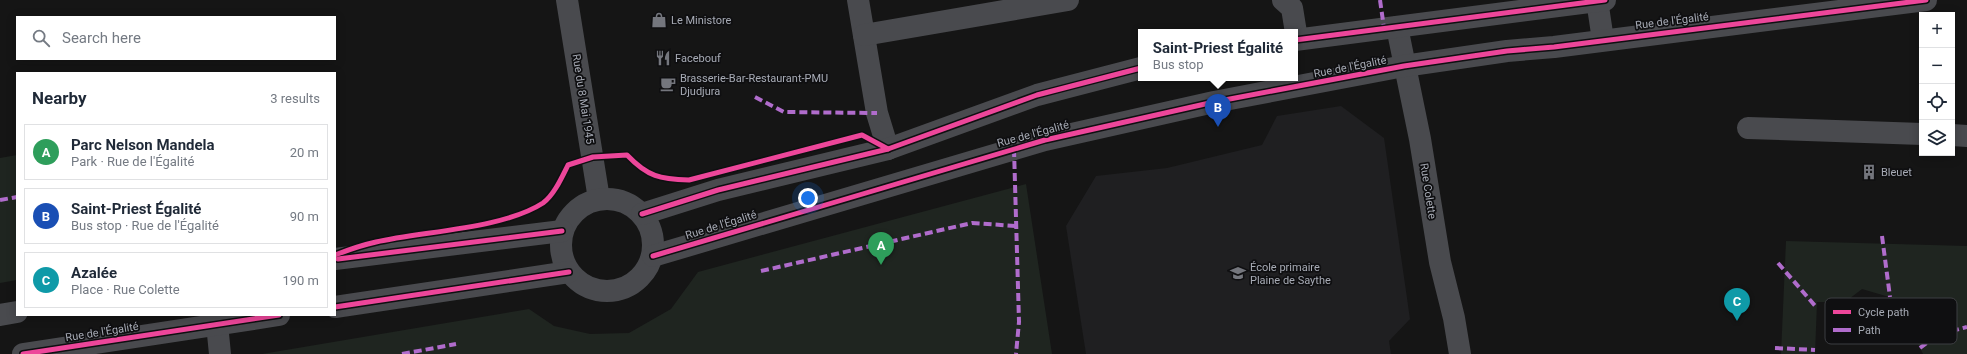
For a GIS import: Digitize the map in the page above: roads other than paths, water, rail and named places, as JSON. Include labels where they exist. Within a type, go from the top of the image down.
[{"type":"street","name":"Rue du 8 Mai 1945","points":[[567,0],[599,199]]},
{"type":"street","points":[[858,0],[877,113],[888,148]]},
{"type":"street","points":[[864,35],[1068,0]]},
{"type":"street","points":[[1283,0],[1292,8],[1295,29]]},
{"type":"street","points":[[1298,39],[1600,0],[1603,40]]},
{"type":"street","name":"Rue de l'Égalité","points":[[653,256],[1045,140],[1214,102],[1404,66],[1926,0]]},
{"type":"street","name":"Rue Colette","points":[[1396,27],[1420,139],[1440,262],[1454,318],[1460,354]]},
{"type":"street","points":[[642,214],[718,190],[888,148],[1037,95],[1138,69]]},
{"type":"street","points":[[1748,128],[1919,134]]},
{"type":"street","points":[[1955,135],[1967,136]]},
{"type":"street","points":[[599,199],[622,200],[633,206],[642,214],[650,227],[654,241],[653,256],[646,270],[636,281],[623,288],[608,292],[593,289],[580,283],[569,272],[563,259],[561,245],[562,231],[576,210],[587,203],[599,199]]},
{"type":"street","points":[[336,259],[562,231]]},
{"type":"street","points":[[336,307],[569,272]]},
{"type":"street","points":[[0,314],[16,312]]},
{"type":"street","name":"Rue de l'Égalité","points":[[23,354],[56,352],[272,316]]},
{"type":"street","points":[[217,324],[220,354]]},
{"type":"place","name":"Le Ministore","points":[[659,20]]},
{"type":"place","name":"Facebouf","points":[[663,58]]},
{"type":"place","name":"Brasserie-Bar-Restaurant-PMU Djudjura","points":[[668,84]]},
{"type":"place","name":"Saint-Priest Égalité","points":[[1218,127]]},
{"type":"place","name":"Bleuet","points":[[1869,172]]},
{"type":"place","name":"Parc Nelson Mandela","points":[[881,265]]},
{"type":"place","name":"École primaire Plaine de Saythe","points":[[1238,273]]},
{"type":"place","name":"Azalée","points":[[1737,321]]}]
